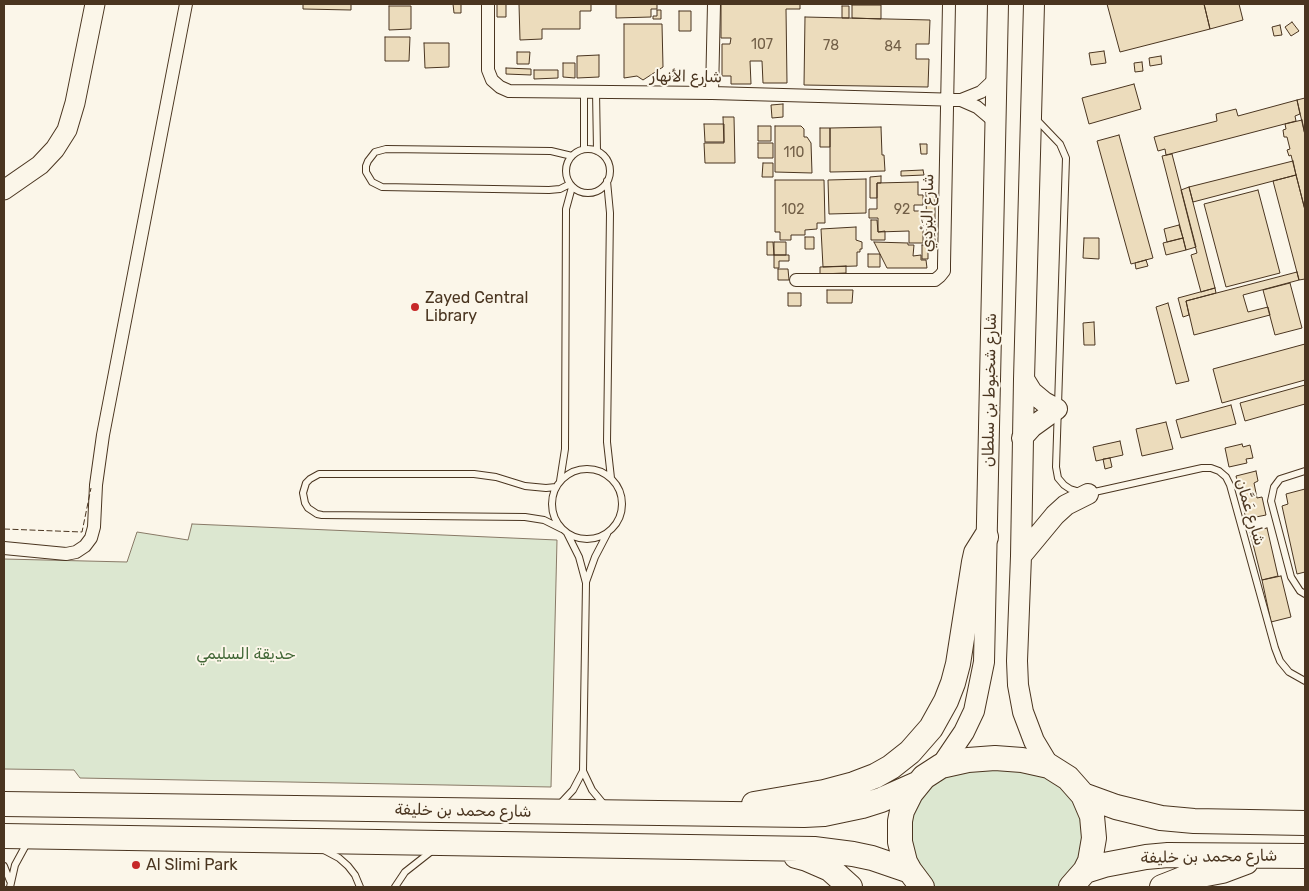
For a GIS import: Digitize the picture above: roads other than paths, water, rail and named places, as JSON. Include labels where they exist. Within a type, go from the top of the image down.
[{"type":"highway","points":[[719,814],[752,804],[824,792],[854,784],[891,767],[910,752],[931,728],[946,701],[953,683],[958,664],[976,553],[986,537]]},
{"type":"highway","points":[[916,881],[902,852],[900,822],[906,802],[917,784],[924,777],[942,766],[968,760],[995,758],[1022,760],[1049,766],[1068,778],[1083,795],[1092,816],[1094,833],[1093,850],[1078,881]]},
{"type":"highway","name":"شارع محمد بن خليفة","points":[[4,804],[804,815],[824,814],[862,806],[917,784]]},
{"type":"highway","name":"شارع محمد بن خليفة","points":[[1083,795],[1116,807],[1161,818],[1194,821],[1305,823]]},
{"type":"highway","name":"شارع محمد بن خليفة","points":[[4,836],[765,848],[834,851],[872,858],[916,881]]},
{"type":"highway","points":[[765,848],[807,858],[821,864],[830,869],[850,887]]},
{"type":"highway","points":[[1162,887],[1185,878],[1210,874],[1234,867],[1257,856]]},
{"type":"highway","name":"شارع محمد بن خليفة","points":[[1078,881],[1118,862],[1146,857],[1305,856]]},
{"type":"main road","name":"شارع شخبوط بن سلطان","points":[[942,766],[964,732],[974,711],[984,662],[998,4]]},
{"type":"main road","points":[[1022,4],[1021,38],[1023,55],[1032,87]]},
{"type":"main road","name":"شارع شخبوط بن سلطان","points":[[1034,4],[1017,661],[1022,712],[1034,740],[1049,766]]},
{"type":"main road","points":[[1022,438],[1032,427],[1057,409],[1044,402],[1032,392],[1024,379]]},
{"type":"main road","points":[[1021,556],[1055,515],[1066,505],[1088,494]]},
{"type":"street","points":[[4,190],[40,164],[55,149],[67,130],[75,104],[95,4]]},
{"type":"street","points":[[4,548],[66,554],[76,552],[85,546],[91,538],[94,527],[96,485],[103,435],[186,4]]},
{"type":"street","name":"شارع الأنهار","points":[[488,4],[488,70],[492,80],[508,91],[712,93],[961,100],[981,92],[997,77]]},
{"type":"street","points":[[712,93],[714,4]]},
{"type":"street","name":"شارع البَرْدِي","points":[[796,280],[935,280],[944,271],[948,4]]},
{"type":"street","name":"شارع الأنهار","points":[[961,100],[976,107],[996,123]]},
{"type":"lane","points":[[584,149],[590,91]]},
{"type":"lane","points":[[590,91],[597,151]]},
{"type":"lane","points":[[1031,114],[1060,144],[1066,158],[1056,467],[1058,478],[1070,489],[1088,494]]},
{"type":"lane","points":[[572,156],[551,151],[386,149],[375,152],[368,161],[366,172],[372,182],[382,187],[549,190],[571,186],[584,193],[591,193],[603,186],[607,181]]},
{"type":"lane","points":[[611,478],[607,442],[610,208],[607,181],[609,167],[607,161],[597,151],[584,149],[572,156],[566,166],[566,173],[571,186],[566,208],[565,449],[558,484],[552,501],[552,509],[557,523],[565,531],[579,557],[586,583],[583,771],[592,790],[612,813]]},
{"type":"lane","name":"شارع عَمَّان","points":[[1088,494],[1202,468],[1211,468],[1219,471],[1226,477],[1230,485],[1277,654],[1289,672],[1305,681]]},
{"type":"lane","points":[[591,469],[602,472],[611,478],[621,496],[620,517],[615,526],[607,533],[598,538],[587,539],[577,538],[544,520],[525,517],[322,515],[308,508],[303,493],[310,479],[314,476],[325,474],[480,474],[501,478],[525,486],[546,488],[558,484],[569,474],[579,470],[591,469]]},
{"type":"lane","points":[[1305,471],[1280,479],[1274,487],[1271,500],[1291,577],[1300,591],[1305,594]]},
{"type":"lane","points":[[586,583],[594,557],[607,533]]},
{"type":"lane","points":[[550,812],[573,790],[583,771]]},
{"type":"lane","points":[[10,884],[15,865],[22,850],[32,836]]},
{"type":"lane","points":[[307,841],[339,858],[355,875],[360,887]]},
{"type":"lane","points":[[395,887],[405,872],[443,843]]},
{"type":"lane","points":[[4,866],[10,884]]},
{"type":"place","name":"Zayed Central Library","points":[[415,307]]},
{"type":"place","name":"Al Slimi Park","points":[[136,865]]},
{"type":"park label","name":"حديقة السليمي","points":[[246,654]]}]
